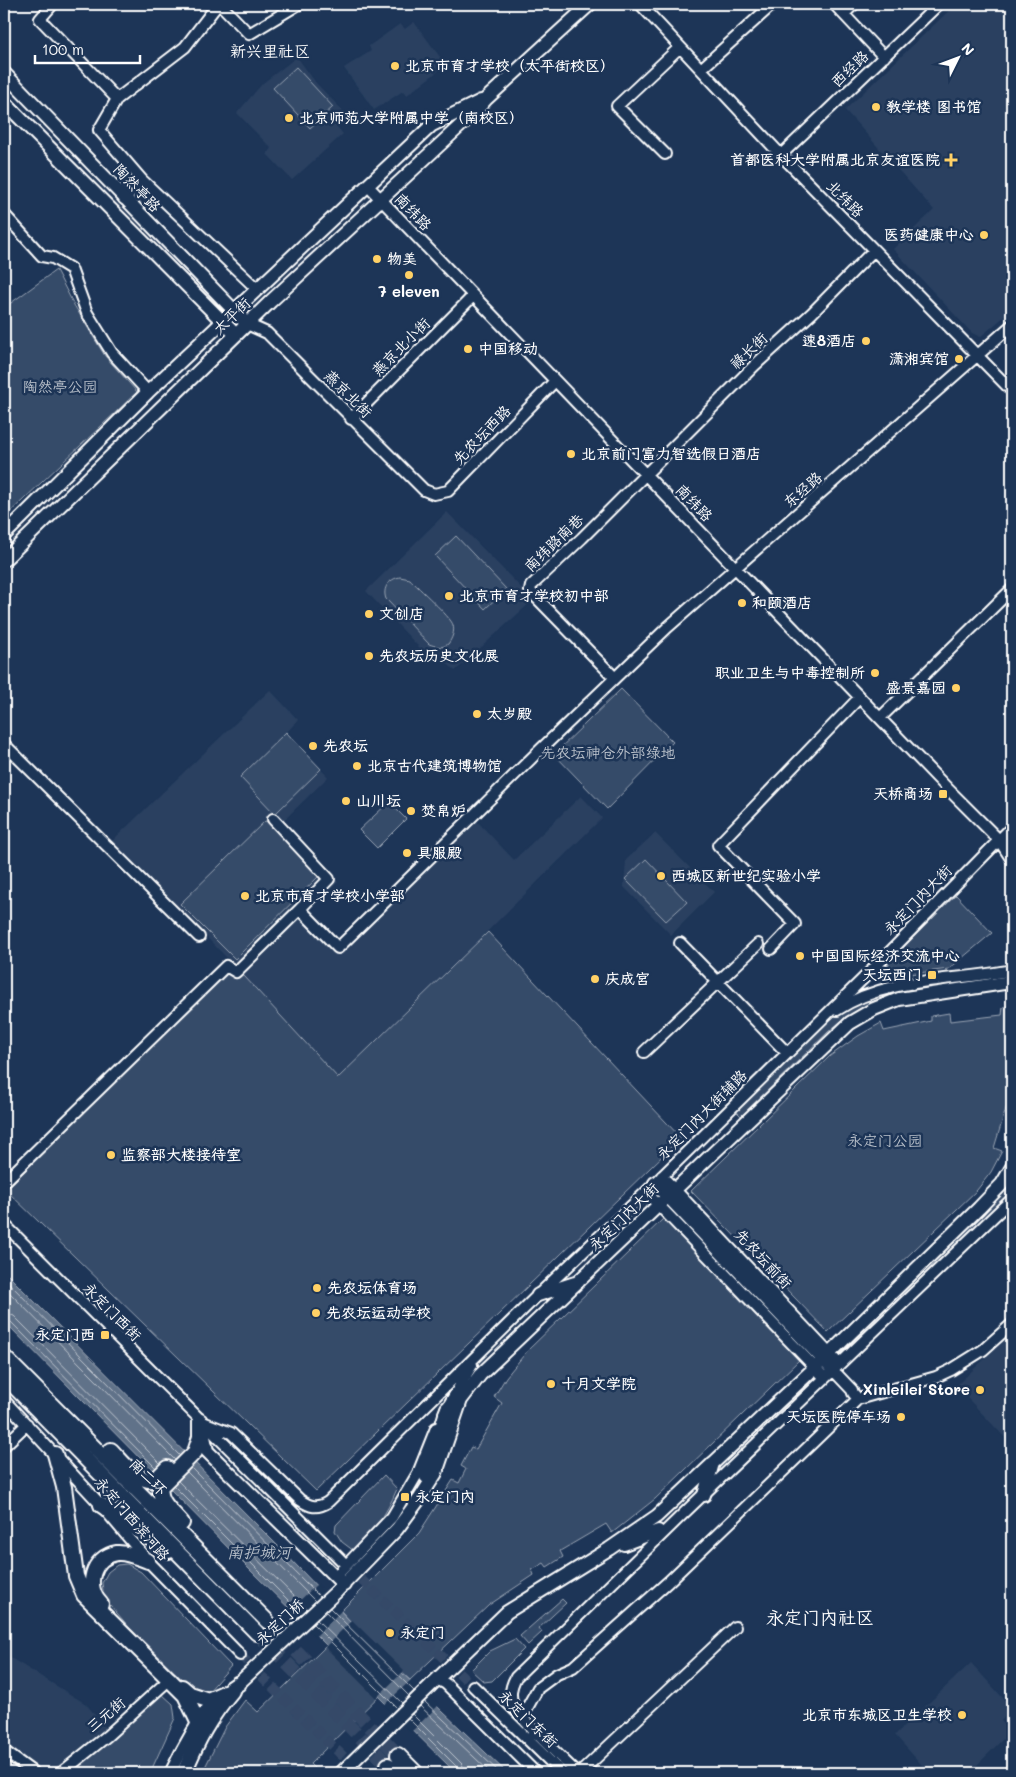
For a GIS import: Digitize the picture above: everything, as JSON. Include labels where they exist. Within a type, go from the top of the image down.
[{"type":"highway","name":"南二环","points":[[4,1357],[268,1621]]},
{"type":"highway","name":"南二环","points":[[4,1376],[258,1633]]},
{"type":"highway","points":[[158,1483],[197,1450],[200,1437],[200,1421]]},
{"type":"highway","points":[[88,1441],[103,1443],[138,1476],[158,1483]]},
{"type":"highway","points":[[55,1454],[64,1487],[76,1576],[84,1596],[170,1679],[190,1694],[208,1700],[239,1683]]},
{"type":"highway","points":[[158,1483],[162,1500],[198,1541],[207,1561]]},
{"type":"highway","points":[[101,1505],[195,1569]]},
{"type":"highway","points":[[148,1561],[119,1553],[110,1555],[94,1569],[91,1581],[94,1597],[185,1695],[198,1722],[196,1743]]},
{"type":"highway","points":[[184,1773],[196,1743],[222,1704],[239,1683]]},
{"type":"highway","points":[[394,1764],[416,1773]]},
{"type":"main road","name":"太平街","points":[[4,560],[247,324],[590,4]]},
{"type":"main road","name":"陶然亭路","points":[[4,73],[247,324]]},
{"type":"main road","name":"太平街","points":[[4,535],[148,392],[432,125],[486,99]]},
{"type":"main road","points":[[4,102],[236,335]]},
{"type":"main road","name":"永定门内大街","points":[[339,1576],[397,1529],[420,1498],[436,1473],[461,1400],[480,1375],[580,1282],[850,1023],[874,1009],[899,999],[950,985],[1012,979]]},
{"type":"main road","points":[[341,1773],[507,1612],[609,1549],[657,1516],[979,1208],[1002,1184],[1012,1167]]},
{"type":"main road","name":"先农坛前街","points":[[654,1184],[832,1371]]},
{"type":"main road","points":[[538,1295],[580,1282]]},
{"type":"main road","points":[[420,1498],[447,1408]]},
{"type":"main road","points":[[197,1450],[339,1576]]},
{"type":"main road","points":[[704,1495],[713,1463]]},
{"type":"main road","points":[[609,1549],[658,1531]]},
{"type":"main road","name":"永定门桥","points":[[239,1683],[339,1576]]},
{"type":"street","points":[[53,4],[40,19],[117,99]]},
{"type":"street","points":[[257,289],[142,180],[99,130],[117,99],[185,47],[219,4],[249,34],[299,4]]},
{"type":"street","name":"北纬路","points":[[640,4],[781,155],[1012,391]]},
{"type":"street","points":[[701,69],[773,4]]},
{"type":"street","points":[[834,4],[884,57]]},
{"type":"street","points":[[844,14],[854,4]]},
{"type":"street","name":"西经路","points":[[781,155],[937,4]]},
{"type":"street","points":[[665,154],[617,106],[680,47]]},
{"type":"street","points":[[124,199],[142,180]]},
{"type":"street","name":"南纬路","points":[[368,186],[554,382],[880,718],[999,840],[1012,849]]},
{"type":"street","points":[[4,214],[42,256],[53,258],[71,269],[87,312],[112,353],[148,392]]},
{"type":"street","name":"禄长街","points":[[646,475],[755,365],[874,250]]},
{"type":"street","name":"燕京北小街","points":[[351,419],[472,296]]},
{"type":"street","name":"燕京北街","points":[[247,324],[267,333],[424,490]]},
{"type":"street","name":"东经路","points":[[300,909],[338,948],[668,627],[1012,325]]},
{"type":"street","name":"先农坛西路","points":[[424,490],[434,494],[448,491],[554,382]]},
{"type":"street","name":"南纬路南巷","points":[[615,678],[530,591],[531,586],[646,475]]},
{"type":"street","points":[[880,718],[1012,589]]},
{"type":"street","points":[[771,949],[795,924],[718,845],[860,697]]},
{"type":"street","points":[[4,744],[199,937]]},
{"type":"street","points":[[4,1182],[226,966],[236,972],[329,879],[273,820]]},
{"type":"street","name":"永定门内大街","points":[[818,1024],[1012,827]]},
{"type":"street","name":"南纬路","points":[[999,840],[1012,860]]},
{"type":"street","points":[[680,943],[787,1053]]},
{"type":"street","points":[[644,1052],[758,944]]},
{"type":"street","points":[[876,967],[912,984]]},
{"type":"street","points":[[980,981],[1012,970]]},
{"type":"street","points":[[818,1024],[843,1006],[864,996],[894,987],[912,984],[950,985]]},
{"type":"street","name":"永定门内大街辅路","points":[[479,1354],[818,1024]]},
{"type":"street","points":[[735,1626],[579,1773],[514,1707],[511,1698],[512,1686],[516,1677],[683,1514],[1004,1207],[1012,1197]]},
{"type":"street","name":"永定门西街","points":[[4,1224],[200,1421],[219,1445],[339,1576]]},
{"type":"street","points":[[522,1717],[538,1688],[556,1674],[572,1668],[668,1582],[855,1396],[936,1377],[983,1350],[1012,1324]]},
{"type":"street","points":[[200,1421],[230,1433],[300,1500],[310,1507],[318,1507],[328,1502],[479,1354]]},
{"type":"street","points":[[339,1576],[392,1517],[418,1473],[437,1425],[479,1354]]},
{"type":"street","points":[[832,1371],[852,1390],[855,1396]]},
{"type":"street","name":"永定门西滨河路","points":[[4,1400],[101,1505],[148,1561],[240,1655]]},
{"type":"street","points":[[4,1446],[27,1424]]},
{"type":"street","points":[[658,1531],[683,1514]]},
{"type":"street","name":"三元街","points":[[61,1773],[107,1736],[170,1679]]},
{"type":"street","points":[[434,1682],[446,1684],[536,1773]]},
{"type":"street","name":"永定门东街","points":[[554,1773],[471,1687],[562,1773]]},
{"type":"street","points":[[170,1773],[180,1751],[215,1696]]},
{"type":"street","points":[[4,1751],[34,1773]]},
{"type":"shaded area","name":"首都医科大学附属北京友谊医院","points":[[956,4],[1012,4],[1012,310],[980,337],[972,333],[893,249],[934,210],[845,110]]},
{"type":"shaded area","name":"北京市育才学校（太平街校区）","points":[[414,22],[446,65],[407,95],[403,91],[374,110],[344,68],[371,51],[369,46],[400,24],[405,29]]},
{"type":"shaded area","name":"北京师范大学附属中学（南校区）","points":[[297,57],[316,83],[343,111],[333,122],[343,134],[292,180],[267,154],[271,148],[237,113],[263,83]]},
{"type":"shaded area","name":"北京市育才学校初中部","points":[[447,512],[533,600],[455,671],[440,656],[433,662],[366,591]]},
{"type":"shaded area","name":"北京市育才学校小学部","points":[[270,690],[298,720],[286,733],[328,777],[282,822],[338,882],[312,907],[311,911],[336,937],[340,938],[367,912],[370,915],[472,816],[514,860],[581,796],[602,818],[338,1079],[235,966],[112,841]]},
{"type":"shaded area","name":"西城区新世纪实验小学","points":[[655,833],[714,892],[671,935],[624,887],[626,860]]},
{"type":"shaded area","points":[[1012,1333],[1012,1445],[956,1386]]},
{"type":"shaded area","points":[[4,1654],[86,1704],[106,1728],[56,1773],[24,1773],[4,1760]]},
{"type":"shaded area","name":"北京市东城区卫生学校","points":[[971,1663],[1012,1708],[1001,1721],[1011,1731],[969,1773],[929,1773],[895,1735]]},
{"type":"green space","points":[[296,67],[333,107],[310,128],[273,88]]},
{"type":"green space","name":"陶然亭公园","points":[[56,270],[74,305],[105,356],[137,392],[4,518],[4,308]]},
{"type":"green space","points":[[456,536],[506,589],[485,609],[435,556]]},
{"type":"green space","points":[[400,577],[410,579],[451,621],[454,627],[452,637],[446,646],[441,647],[429,644],[386,599],[385,591],[387,585]]},
{"type":"green space","name":"先农坛神仓外部绿地","points":[[621,689],[673,742],[607,809],[554,754]]},
{"type":"green space","points":[[286,732],[321,769],[275,814],[240,777]]},
{"type":"green space","points":[[389,802],[406,819],[377,848],[359,830]]},
{"type":"green space","points":[[265,821],[274,824],[322,873],[235,959],[180,904]]},
{"type":"green space","points":[[646,859],[687,902],[666,921],[625,879]]},
{"type":"green space","points":[[956,895],[992,933],[949,969],[910,974],[887,964]]},
{"type":"green space","name":"先农坛运动学校","points":[[488,932],[681,1138],[316,1491],[6,1190],[233,964],[338,1078]]},
{"type":"green space","points":[[924,987],[890,997],[847,1016],[741,1116],[734,1109],[835,1016],[884,993]]},
{"type":"green space","name":"永定门公园","points":[[1012,1005],[1012,1102],[1008,1102],[994,1148],[1002,1151],[991,1172],[977,1190],[828,1332],[691,1191],[830,1056],[858,1036],[881,1023],[884,1031],[931,1021],[931,1016],[949,1013],[950,1021],[1002,1015],[1003,1007]]},
{"type":"green space","points":[[1012,1178],[1012,1189],[999,1207],[926,1276],[922,1271],[994,1202]]},
{"type":"green space","points":[[664,1218],[799,1360],[655,1499],[612,1533],[606,1524],[560,1551],[563,1557],[547,1567],[544,1563],[532,1570],[534,1575],[489,1605],[410,1680],[402,1673],[310,1764],[319,1773],[202,1773],[225,1727],[245,1700],[258,1712],[351,1622],[341,1611],[419,1533],[453,1480],[459,1483],[466,1469],[461,1466],[471,1447],[476,1449],[502,1403],[494,1397],[506,1377],[528,1350]]},
{"type":"green space","points":[[384,1475],[397,1489],[379,1523],[354,1551],[342,1542],[335,1531],[336,1525]]},
{"type":"green space","points":[[127,1564],[141,1572],[231,1666],[208,1692],[194,1691],[129,1627],[104,1598],[102,1583],[108,1572],[117,1565]]},
{"type":"green space","points":[[562,1599],[566,1603],[539,1628],[542,1632],[528,1645],[520,1636]]},
{"type":"green space","points":[[515,1639],[524,1649],[492,1681],[484,1682],[471,1670],[490,1651]]},
{"type":"green space","points":[[162,1694],[173,1704],[175,1718],[150,1773],[64,1773]]},
{"type":"water","name":"南护城河","points":[[4,1271],[273,1541],[378,1650],[507,1773],[456,1773],[245,1565],[4,1321]]},
{"type":"pier","points":[[317,1584],[342,1610],[315,1637],[289,1611]]},
{"type":"pier","points":[[352,1620],[404,1671],[376,1698],[325,1647]]},
{"type":"pier","points":[[412,1679],[439,1705],[411,1732],[384,1705]]},
{"type":"tunnel","points":[[350,1569],[473,1686]]},
{"type":"tunnel","points":[[267,1621],[398,1755]]},
{"type":"tunnel","points":[[257,1633],[388,1765]]},
{"type":"tunnel","points":[[240,1655],[360,1773]]},
{"type":"place","name":"北京市育才学校（太平街校区）","points":[[395,66]]},
{"type":"place","name":"教学楼 图书馆","points":[[876,107]]},
{"type":"place","name":"北京师范大学附属中学（南校区）","points":[[289,118]]},
{"type":"place","name":"首都医科大学附属北京友谊医院","points":[[951,160]]},
{"type":"place","name":"医药健康中心","points":[[984,235]]},
{"type":"place","name":"物美","points":[[377,259]]},
{"type":"place","name":"7 eleven","points":[[409,275]]},
{"type":"place","name":"速8酒店","points":[[866,341]]},
{"type":"place","name":"中国移动","points":[[468,349]]},
{"type":"place","name":"潇湘宾馆","points":[[959,359]]},
{"type":"place","name":"北京前门富力智选假日酒店","points":[[571,454]]},
{"type":"place","name":"北京市育才学校初中部","points":[[449,596]]},
{"type":"place","name":"和颐酒店","points":[[742,603]]},
{"type":"place","name":"文创店","points":[[369,614]]},
{"type":"place","name":"先农坛历史文化展","points":[[369,656]]},
{"type":"place","name":"职业卫生与中毒控制所","points":[[875,673]]},
{"type":"place","name":"盛景嘉园","points":[[956,688]]},
{"type":"place","name":"太岁殿","points":[[477,714]]},
{"type":"place","name":"先农坛","points":[[313,746]]},
{"type":"place","name":"北京古代建筑博物馆","points":[[357,766]]},
{"type":"place","name":"天桥商场","points":[[943,794]]},
{"type":"place","name":"山川坛","points":[[346,801]]},
{"type":"place","name":"焚帛炉","points":[[411,811]]},
{"type":"place","name":"具服殿","points":[[407,853]]},
{"type":"place","name":"西城区新世纪实验小学","points":[[661,876]]},
{"type":"place","name":"北京市育才学校小学部","points":[[245,896]]},
{"type":"place","name":"中国国际经济交流中心","points":[[800,956]]},
{"type":"place","name":"天坛西门","points":[[932,975]]},
{"type":"place","name":"庆成宫","points":[[595,979]]},
{"type":"place","name":"监察部大楼接待室","points":[[111,1155]]},
{"type":"place","name":"先农坛体育场","points":[[317,1288]]},
{"type":"place","name":"先农坛运动学校","points":[[316,1313]]},
{"type":"place","name":"永定门西","points":[[105,1335]]},
{"type":"place","name":"十月文学院","points":[[551,1384]]},
{"type":"place","name":"Xinleilei Store","points":[[980,1390]]},
{"type":"place","name":"天坛医院停车场","points":[[901,1417]]},
{"type":"place","name":"永定门内","points":[[405,1497]]},
{"type":"place","name":"永定门","points":[[390,1633]]},
{"type":"place","name":"北京市东城区卫生学校","points":[[962,1715]]},
{"type":"district","name":"新兴里社区","points":[[270,51]]},
{"type":"district","name":"永定门内社区","points":[[820,1618]]}]
